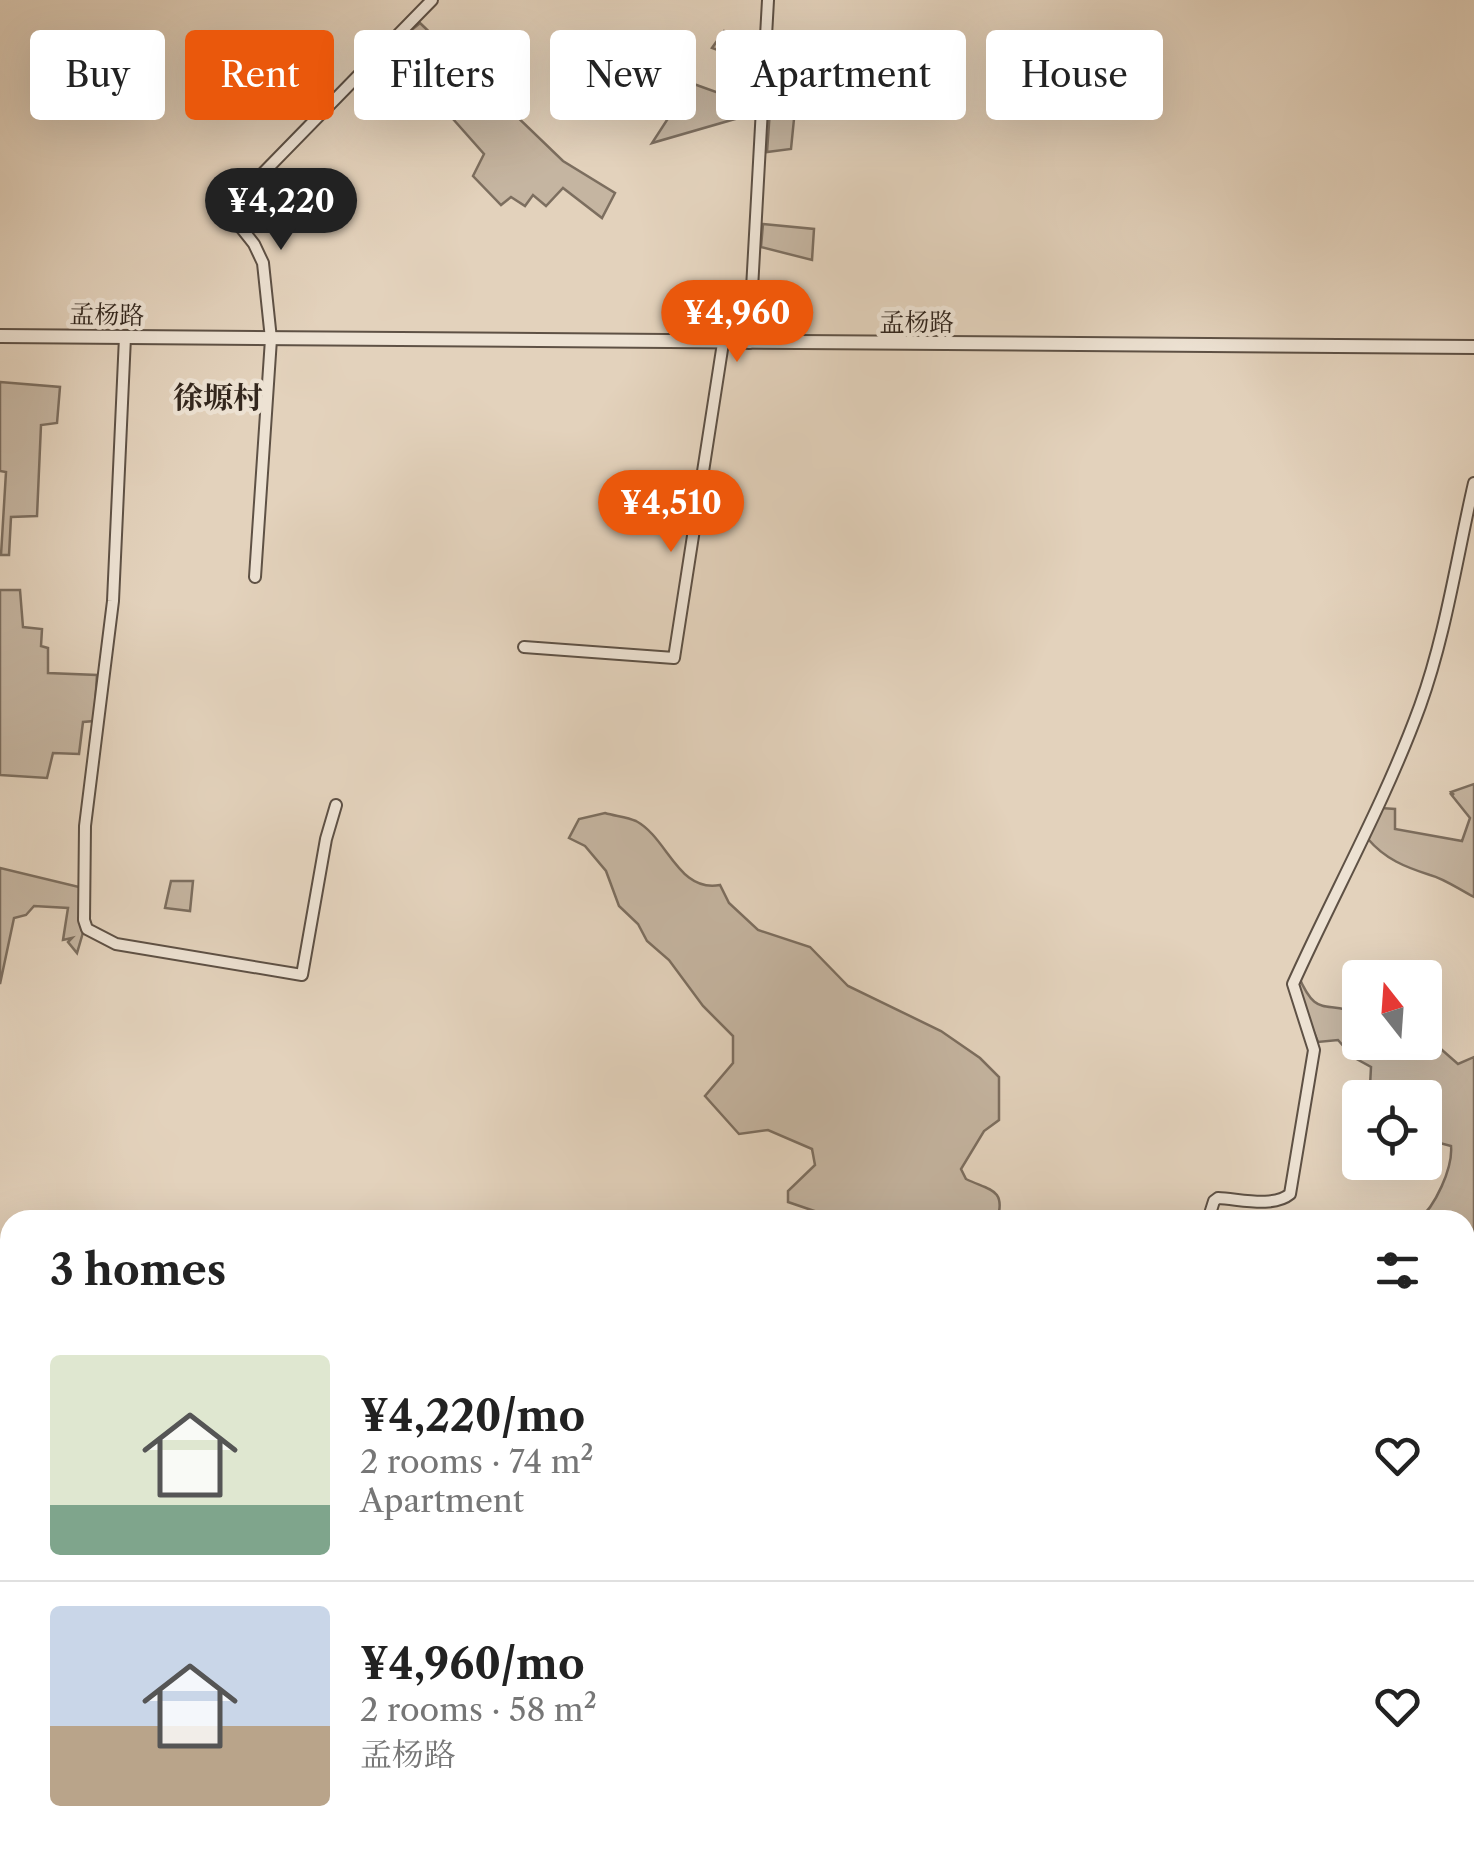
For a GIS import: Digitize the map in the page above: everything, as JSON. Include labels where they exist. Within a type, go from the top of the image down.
[{"type":"street","points":[[255,577],[271,339],[263,263],[254,244],[227,210],[432,0]]},
{"type":"street","points":[[749,343],[768,0]]},
{"type":"street","name":"孟杨路","points":[[0,336],[1474,348]]},
{"type":"street","points":[[125,337],[113,601],[85,826],[87,929],[116,944],[302,975],[326,839],[336,805]]},
{"type":"street","points":[[524,647],[674,658],[723,343]]},
{"type":"street","points":[[1211,1210],[1218,1198],[1272,1201],[1284,1200],[1290,1194],[1314,1050],[1294,984],[1322,920],[1350,870],[1421,703],[1474,482]]},
{"type":"shaded area","points":[[696,85],[716,92],[716,120],[731,120],[652,143],[667,120],[696,120]]},
{"type":"shaded area","points":[[454,120],[521,120],[563,161],[615,193],[602,218],[563,188],[546,206],[533,195],[525,206],[511,197],[501,205],[473,176],[484,154]]},
{"type":"shaded area","points":[[769,120],[794,120],[791,149],[767,152]]},
{"type":"shaded area","points":[[763,224],[814,229],[812,260],[761,247]]},
{"type":"shaded area","points":[[0,382],[60,387],[57,423],[41,425],[37,516],[11,517],[9,555],[1,555],[6,472],[0,471]]},
{"type":"shaded area","points":[[0,590],[20,590],[23,627],[42,629],[41,646],[48,648],[48,673],[97,675],[94,721],[83,722],[79,754],[53,753],[47,778],[0,775]]},
{"type":"shaded area","points":[[1474,784],[1474,897],[1396,862],[1368,839],[1381,808],[1395,809],[1395,829],[1462,841],[1470,818],[1450,793],[1454,795],[1451,792]]},
{"type":"shaded area","points":[[605,813],[632,820],[657,839],[683,873],[706,885],[720,885],[729,903],[758,930],[810,947],[848,986],[941,1031],[980,1058],[999,1077],[999,1120],[984,1131],[961,1169],[966,1179],[994,1192],[999,1210],[811,1210],[788,1202],[788,1191],[815,1165],[812,1149],[768,1130],[739,1134],[705,1096],[733,1063],[733,1036],[619,906],[606,871],[585,846],[569,838],[579,819]]},
{"type":"shaded area","points":[[0,868],[79,887],[84,929],[77,953],[68,942],[72,938],[63,940],[68,908],[34,906],[26,915],[14,918],[0,984]]},
{"type":"shaded area","points":[[171,881],[193,881],[190,911],[165,908]]},
{"type":"shaded area","points":[[1298,975],[1316,1003],[1342,1009],[1342,1045],[1338,1040],[1318,1042],[1298,994]]},
{"type":"shaded area","points":[[1442,1050],[1458,1064],[1474,1057],[1474,1210],[1427,1210],[1442,1186],[1451,1155],[1451,1146],[1442,1144],[1442,1080],[1370,1080],[1371,1067],[1358,1060],[1442,1060]]},
{"type":"district","name":"徐塬村","points":[[218,397]]}]
